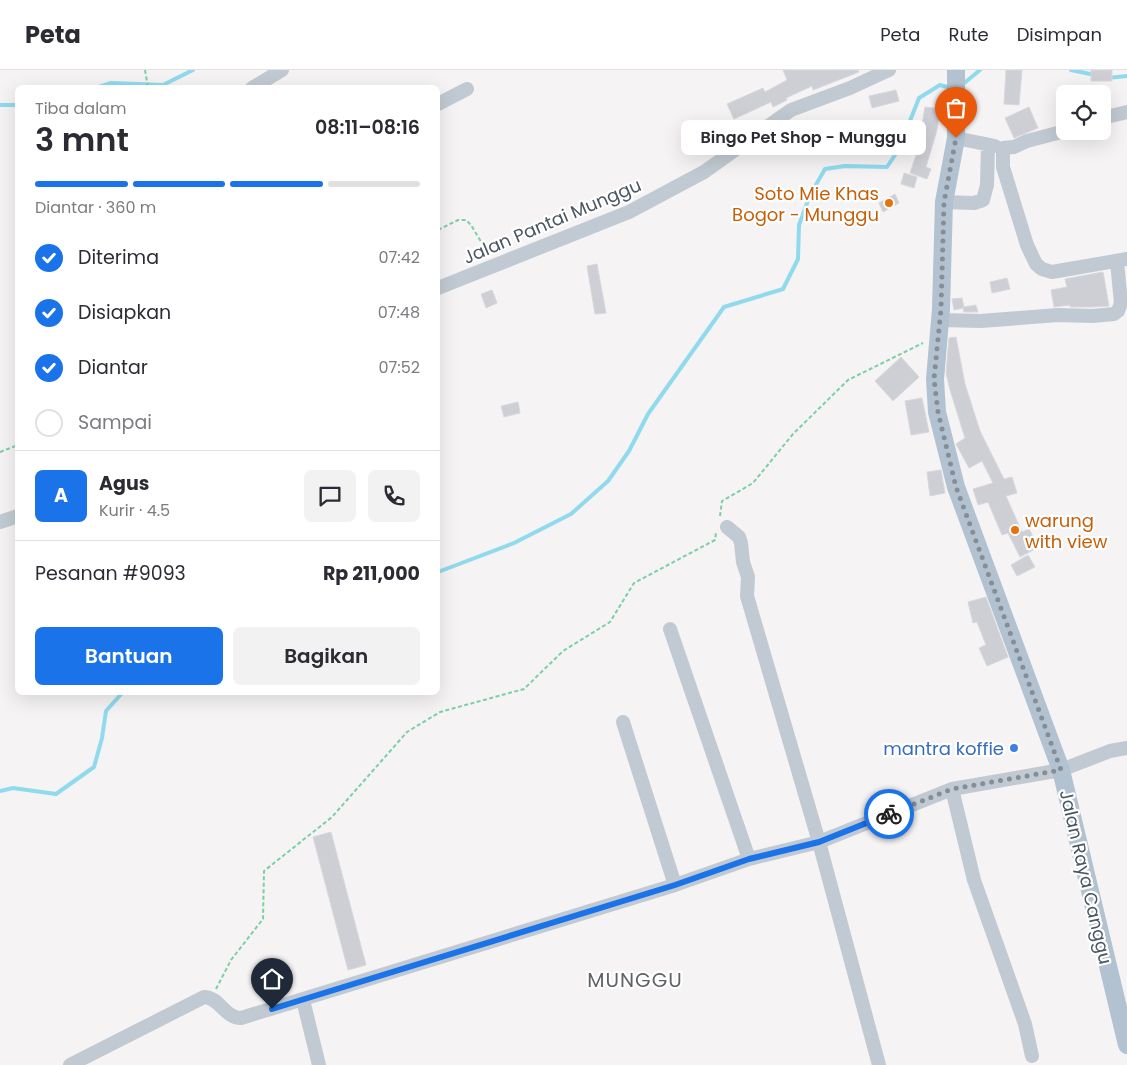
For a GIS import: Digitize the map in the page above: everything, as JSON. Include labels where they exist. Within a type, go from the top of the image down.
[{"type":"main road","name":"Jalan Raya Canggu","points":[[956,70],[956,138],[944,202],[940,328],[934,379],[938,412],[956,487],[1061,770],[1127,1045]]},
{"type":"street","points":[[257,85],[282,70]]},
{"type":"street","name":"Jalan Pantai Munggu","points":[[440,287],[629,212],[704,172],[791,110],[850,88],[889,70]]},
{"type":"street","points":[[440,103],[467,89]]},
{"type":"street","points":[[1111,116],[1127,112]]},
{"type":"street","points":[[956,138],[1004,148],[1014,147],[1056,133]]},
{"type":"street","points":[[944,202],[974,203],[983,200],[986,185],[988,145]]},
{"type":"street","points":[[940,328],[1058,315],[1093,316],[1114,314],[1118,311],[1121,303],[1122,260],[1052,272],[1042,269],[1032,256],[1002,167],[1004,148]]},
{"type":"street","points":[[0,522],[15,517]]},
{"type":"street","points":[[721,526],[739,537],[741,543],[743,562],[748,578],[747,596],[819,842],[880,1065]]},
{"type":"street","points":[[670,629],[749,859]]},
{"type":"street","points":[[623,722],[675,885]]},
{"type":"street","points":[[70,1065],[204,997],[211,999],[232,1017],[241,1018],[675,885],[749,859],[819,842],[952,789],[1061,770],[1110,751],[1127,748]]},
{"type":"street","points":[[952,789],[974,880],[1025,1024],[1032,1056]]},
{"type":"street","points":[[303,1000],[318,1065]]},
{"type":"path","points":[[144,70],[147,85]]},
{"type":"path","points":[[440,229],[458,220],[466,220],[471,225],[495,266]]},
{"type":"path","points":[[211,999],[231,960],[262,919],[264,871],[332,817],[407,732],[440,712],[524,689],[563,650],[610,622],[634,583],[715,540],[721,526],[722,501],[753,483],[793,434],[848,380],[940,328]]},
{"type":"path","points":[[0,452],[15,446]]},
{"type":"building","points":[[783,70],[858,70],[859,72],[813,90],[812,86],[786,98],[787,100],[773,107],[771,102],[734,119],[727,104],[763,88],[765,92],[787,80]]},
{"type":"building","points":[[1006,70],[1022,70],[1019,105],[1004,104]]},
{"type":"building","points":[[1091,70],[1112,70],[1112,81],[1091,81]]},
{"type":"building","points":[[896,90],[899,101],[872,108],[869,96]]},
{"type":"building","points":[[925,107],[940,109],[937,130],[926,167],[931,169],[927,179],[910,173],[926,126],[922,125]]},
{"type":"building","points":[[1029,107],[1038,128],[1014,138],[1005,118]]},
{"type":"building","points":[[904,173],[917,177],[914,188],[901,184]]},
{"type":"building","name":"Soto Mie Khas Bogor - Munggu","points":[[895,194],[899,203],[883,212],[879,203]]},
{"type":"building","points":[[597,264],[606,313],[595,314],[587,266]]},
{"type":"building","points":[[1103,272],[1109,306],[1070,307],[1070,305],[1054,307],[1051,290],[1067,287],[1065,279]]},
{"type":"building","points":[[1007,278],[1010,289],[992,293],[990,282]]},
{"type":"building","points":[[492,290],[497,303],[486,308],[481,294]]},
{"type":"building","points":[[962,298],[964,307],[976,305],[978,312],[964,312],[963,308],[954,310],[952,299]]},
{"type":"building","points":[[956,337],[965,384],[980,431],[1004,479],[1012,477],[1017,493],[1006,496],[1022,532],[1029,529],[1039,547],[1020,557],[1008,533],[1002,535],[988,502],[978,505],[973,489],[993,483],[982,461],[969,468],[956,444],[965,438],[946,373],[949,338]]},
{"type":"building","points":[[901,357],[919,377],[893,401],[875,381]]},
{"type":"building","points":[[922,398],[929,432],[911,435],[905,401]]},
{"type":"building","points":[[518,402],[520,413],[504,417],[501,406]]},
{"type":"building","points":[[941,470],[945,493],[930,496],[927,472]]},
{"type":"building","points":[[1028,555],[1035,567],[1017,576],[1011,565]]},
{"type":"building","points":[[986,597],[1008,657],[987,666],[979,648],[986,645],[977,622],[973,623],[968,602]]},
{"type":"building","points":[[331,832],[366,965],[348,970],[313,837]]},
{"type":"waterway","points":[[163,85],[193,70]]},
{"type":"waterway","points":[[962,85],[980,70]]},
{"type":"waterway","points":[[1071,70],[1095,75]]},
{"type":"waterway","points":[[1107,78],[1127,76]]},
{"type":"waterway","points":[[105,85],[111,83],[163,85]]},
{"type":"waterway","points":[[440,571],[514,543],[571,514],[608,481],[629,451],[648,414],[724,307],[783,289],[798,259],[799,225],[810,195],[825,169],[845,166],[887,167],[899,149],[919,98],[940,85],[951,88]]},
{"type":"waterway","points":[[0,105],[15,105]]},
{"type":"waterway","points":[[0,791],[13,788],[56,794],[94,767],[102,738],[106,711],[120,695]]},
{"type":"way so far","points":[[889,814],[952,789],[1061,770],[956,487],[941,432],[934,379],[941,309],[944,202],[956,138]]},
{"type":"place","name":"Bingo Pet Shop - Munggu","points":[[956,138]]},
{"type":"place","name":"Soto Mie Khas Bogor - Munggu","points":[[889,203]]},
{"type":"place","name":"warung with view","points":[[1015,530]]},
{"type":"place","name":"mantra koffie","points":[[1014,748]]},
{"type":"district","name":"MUNGGU","points":[[635,980]]},
{"type":"route","points":[[272,1009],[675,885],[749,859],[819,842],[889,814]]}]
